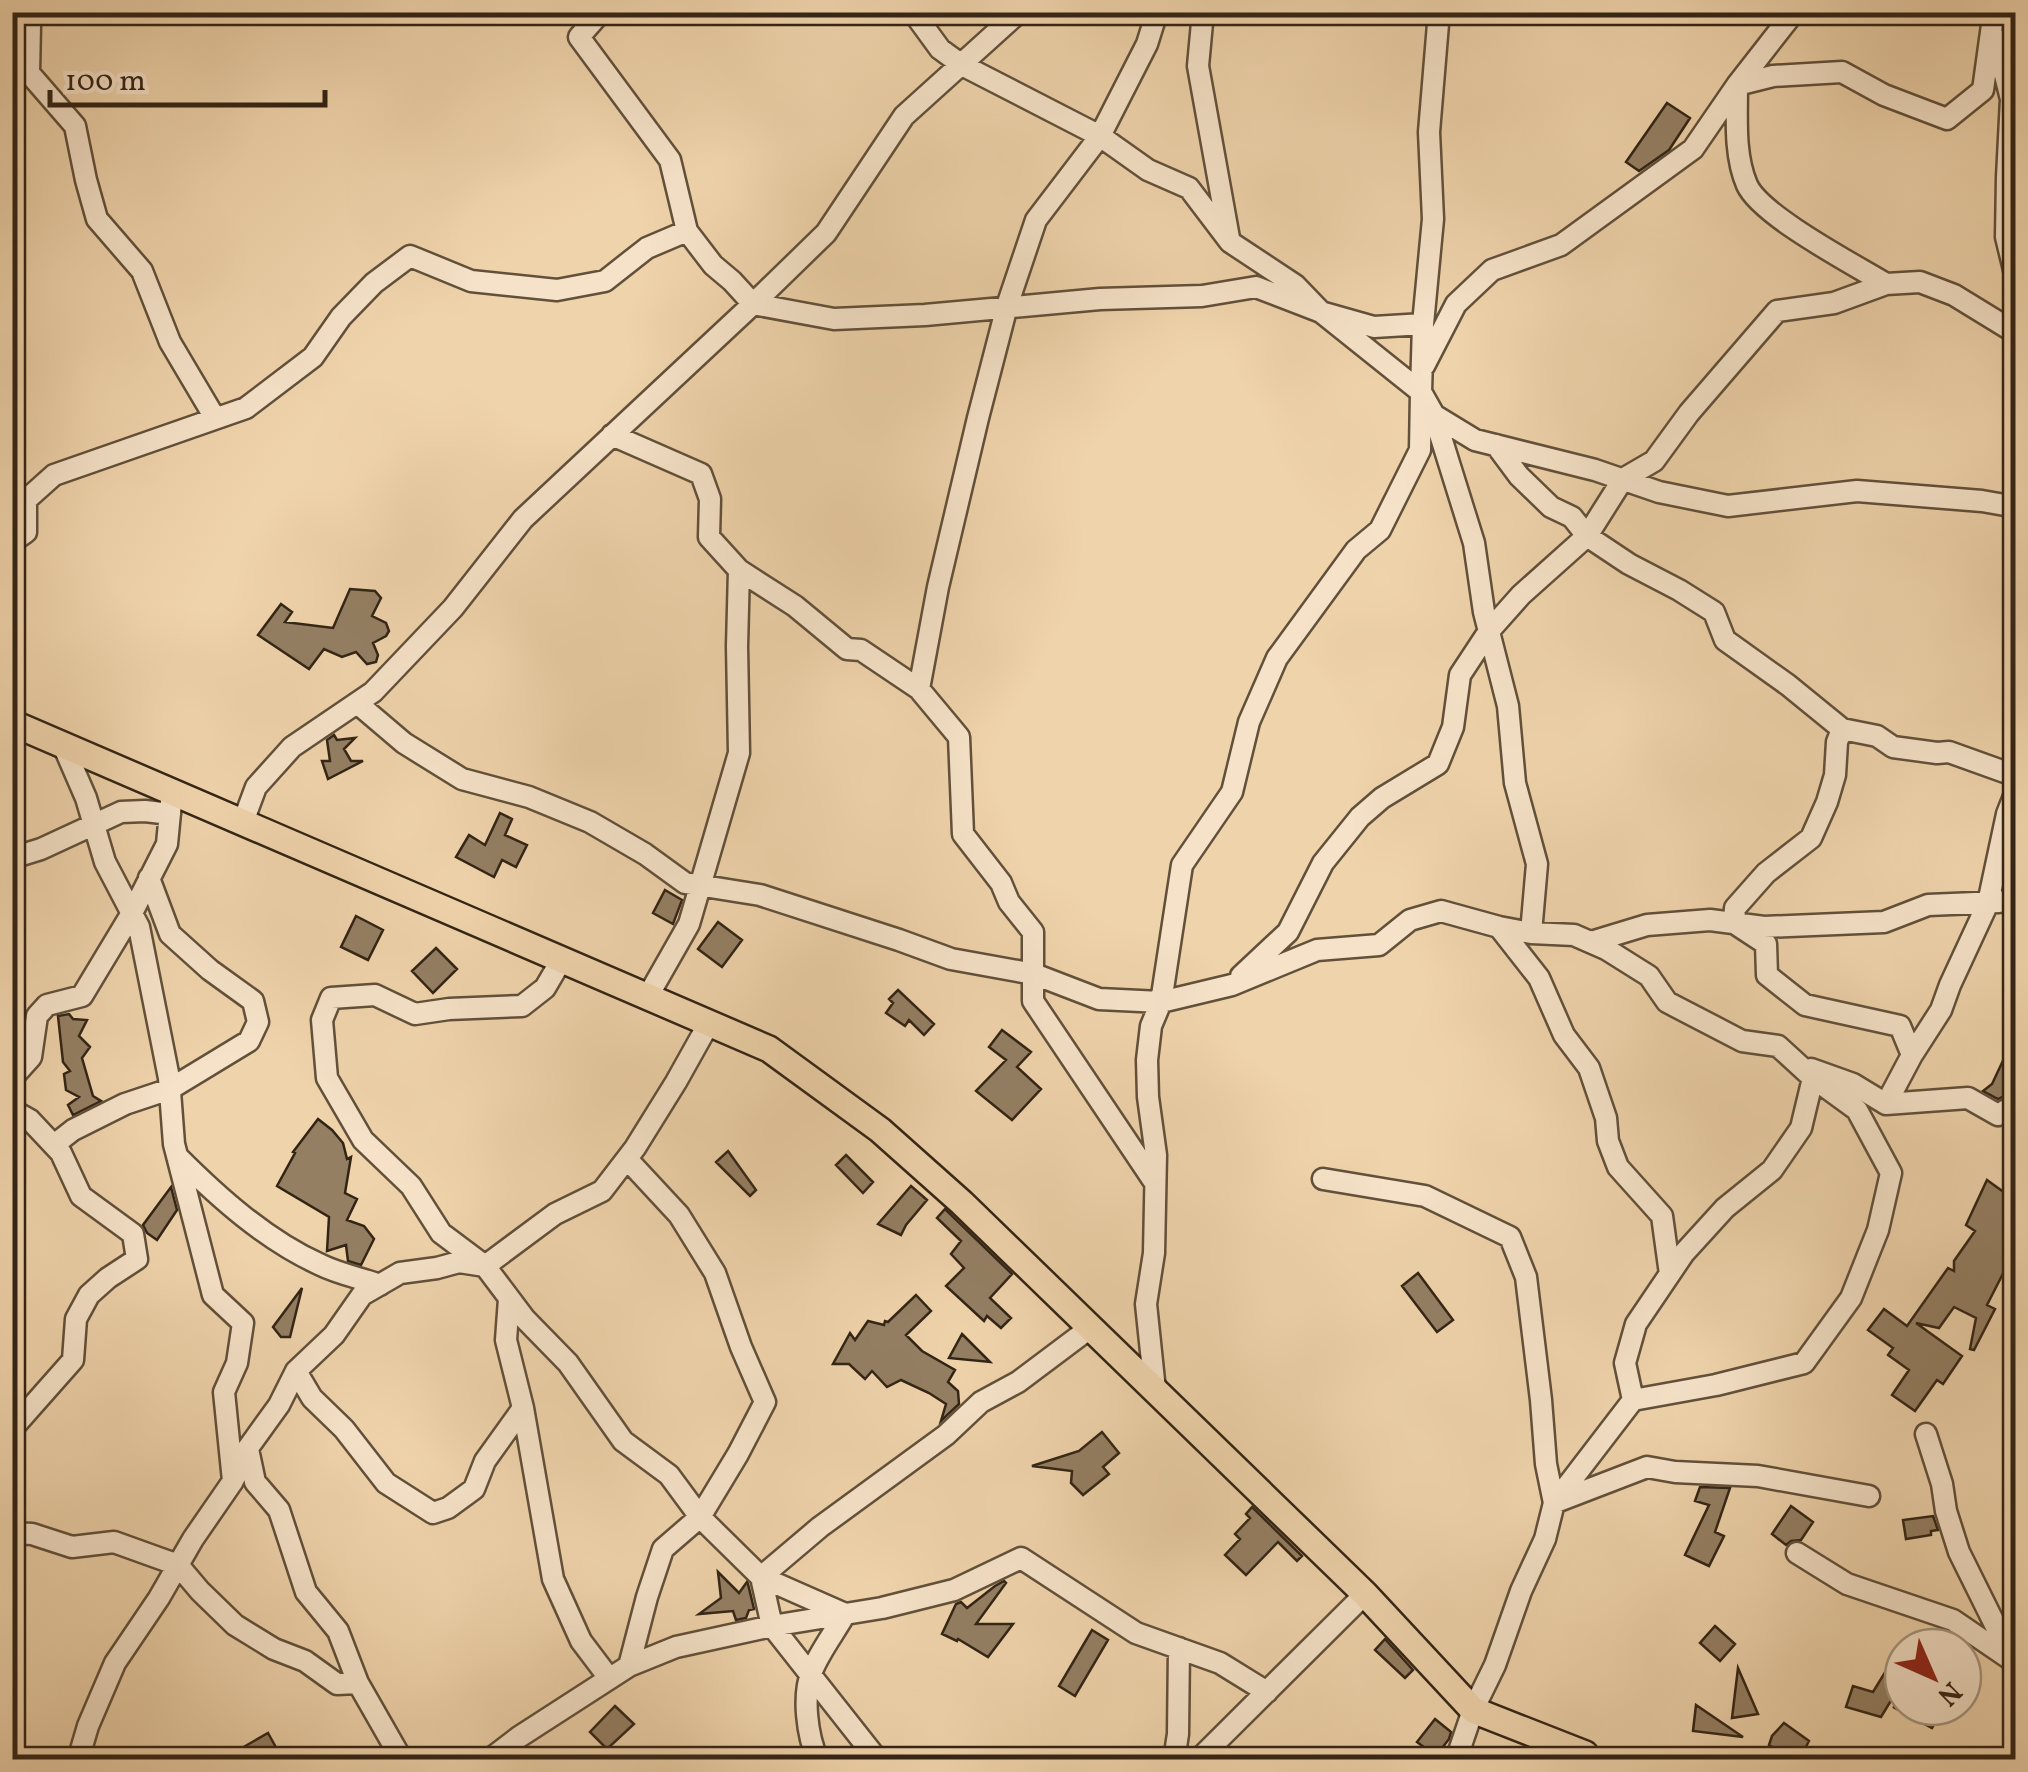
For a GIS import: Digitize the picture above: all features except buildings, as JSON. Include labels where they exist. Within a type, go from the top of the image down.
[{"type":"main road","points":[[12,723],[63,745],[171,803],[242,822],[769,1050],[880,1130],[962,1203],[1364,1594],[1474,1710],[1594,1757]]},
{"type":"street","points":[[17,12],[30,26],[30,73],[75,126],[98,219],[142,271],[170,342],[216,418]]},
{"type":"street","points":[[601,12],[579,37],[670,160],[688,230],[712,264],[753,304],[834,319],[1100,298],[1202,296],[1256,287],[1374,327],[1423,324]]},
{"type":"street","points":[[913,12],[940,49],[962,65],[1100,136],[1148,170],[1189,188],[1230,242],[1295,285],[1321,312],[1421,382],[1474,543],[1489,630],[1508,706],[1515,783],[1536,864],[1530,933]]},
{"type":"street","points":[[242,822],[256,787],[292,747],[373,692],[453,608],[523,519],[826,233],[904,116],[1019,12]]},
{"type":"street","points":[[919,689],[938,588],[1007,306],[1036,220],[1100,136],[1147,44],[1157,12]]},
{"type":"street","points":[[1203,12],[1198,66],[1230,242]]},
{"type":"street","points":[[1155,1390],[1146,1304],[1154,1253],[1156,1183],[1148,1060],[1182,865],[1232,792],[1249,722],[1278,658],[1356,550],[1380,530],[1420,450],[1423,324],[1433,219],[1429,132],[1439,12]]},
{"type":"street","points":[[1421,382],[1456,304],[1492,270],[1561,245],[1693,149],[1794,12]]},
{"type":"street","points":[[1737,85],[1773,76],[1842,72],[1884,95],[1947,119],[1984,90],[1992,19]]},
{"type":"street","points":[[1992,19],[2011,99],[2011,247],[2016,278]]},
{"type":"street","points":[[1737,85],[1738,144],[1748,186],[1766,209],[1886,284]]},
{"type":"street","points":[[12,542],[26,532],[26,500],[54,475],[246,408],[313,356],[374,283],[410,256],[471,281],[557,290],[604,282],[647,248],[688,230]]},
{"type":"street","points":[[1232,984],[1288,932],[1323,862],[1360,817],[1382,798],[1438,764],[1453,726],[1460,675],[1489,630],[1521,595],[1587,536],[1623,480],[1654,461],[1689,413],[1777,310],[1834,303],[1886,284],[1920,282],[1954,295],[2016,333]]},
{"type":"street","points":[[1434,415],[1475,440],[1595,470],[1659,492],[1728,506],[1857,490],[2016,506]]},
{"type":"street","points":[[612,435],[701,474],[710,499],[709,537],[739,570],[794,606],[847,649],[860,650],[919,689],[959,737],[963,834],[1033,932],[1033,1001],[1156,1183]]},
{"type":"street","points":[[1496,445],[1519,476],[1552,507],[1572,518],[1587,536],[1714,612],[1725,640],[1842,729],[1877,736],[1893,747],[1950,752],[2016,776]]},
{"type":"street","points":[[648,996],[689,924],[739,753],[739,570]]},
{"type":"street","points":[[357,704],[404,742],[462,779],[529,796],[590,822],[685,883],[760,894],[951,959],[1034,974],[1099,999],[1161,1002],[1232,984],[1317,950],[1379,945],[1410,920],[1441,910],[1498,928],[1574,935],[1606,948],[1650,976],[1667,1002],[1742,1041],[1778,1046],[1858,1110],[1891,1173],[1878,1230],[1851,1298],[1804,1362],[1716,1385],[1634,1400],[1554,1503],[1545,1539],[1520,1591],[1456,1760]]},
{"type":"street","points":[[1734,923],[1735,908],[1766,873],[1811,838],[1835,775],[1842,729]]},
{"type":"street","points":[[63,745],[86,798],[105,862],[140,927],[170,1090],[176,1155],[214,1295],[243,1323],[236,1363],[224,1392],[233,1481]]},
{"type":"street","points":[[1886,1104],[1941,1010],[1988,902],[2007,814],[2016,792]]},
{"type":"street","points":[[12,858],[122,812],[145,811],[171,803],[166,844],[132,913],[82,996],[47,1005],[37,1016],[31,1057],[15,1071]]},
{"type":"street","points":[[54,1145],[73,1130],[125,1104],[170,1090],[249,1041],[258,1022],[253,1001],[170,934],[149,878]]},
{"type":"street","points":[[1590,942],[1647,924],[1710,920],[1764,927],[1884,922],[1928,906],[2016,899]]},
{"type":"street","points":[[1734,923],[1766,944],[1767,975],[1805,1005],[1900,1026],[1912,1055]]},
{"type":"street","points":[[1498,928],[1539,978],[1564,1035],[1589,1068],[1618,1167],[1662,1216],[1670,1274]]},
{"type":"street","points":[[562,960],[545,988],[522,1006],[415,1014],[375,995],[331,998],[322,1020],[327,1078],[362,1140],[411,1186],[441,1233],[485,1266],[524,1319],[568,1363],[623,1440],[669,1475],[700,1517],[760,1577],[846,1614]]},
{"type":"street","points":[[78,1760],[88,1726],[116,1663],[233,1481],[248,1448],[278,1405],[296,1370],[334,1334],[362,1295],[380,1284],[400,1273],[459,1262],[485,1266],[556,1214],[602,1190],[676,1082],[709,1022]]},
{"type":"street","points":[[1634,1400],[1626,1363],[1636,1324],[1684,1253],[1725,1208],[1772,1170],[1800,1128],[1806,1072]]},
{"type":"street","points":[[1806,1072],[1854,1084],[1886,1104],[1968,1098],[1998,1115],[2016,1104]]},
{"type":"street","points":[[12,1110],[30,1120],[62,1153],[81,1196],[133,1234],[137,1259],[89,1295],[76,1319],[73,1360],[12,1429]]},
{"type":"street","points":[[176,1155],[241,1214],[281,1242],[321,1266],[380,1284]]},
{"type":"street","points":[[627,1158],[679,1216],[715,1273],[765,1402],[700,1517],[664,1549],[646,1597],[629,1666]]},
{"type":"street","points":[[1322,1179],[1425,1196],[1510,1237],[1526,1276],[1546,1464],[1554,1503]]},
{"type":"street","points":[[509,1299],[506,1340],[523,1408],[553,1579],[581,1641],[610,1678]]},
{"type":"street","points":[[760,1577],[820,1526],[946,1435],[981,1402],[1018,1382],[1090,1328]]},
{"type":"street","points":[[296,1370],[312,1398],[344,1429],[386,1483],[433,1513],[448,1508],[474,1489],[485,1460],[523,1408]]},
{"type":"street","points":[[1926,1434],[1959,1552],[2014,1661]]},
{"type":"street","points":[[248,1448],[255,1482],[279,1510],[306,1592],[338,1631],[358,1683],[402,1760]]},
{"type":"street","points":[[1554,1503],[1647,1467],[1758,1476],[1869,1496]]},
{"type":"street","points":[[12,1533],[32,1534],[72,1547],[114,1542],[178,1565],[235,1625],[305,1662],[337,1684],[358,1683]]},
{"type":"street","points":[[1797,1553],[1848,1584],[1953,1620],[2014,1661]]},
{"type":"street","points":[[489,1760],[519,1736],[629,1666],[676,1647],[882,1608],[954,1590],[1021,1558],[1136,1633],[1220,1663],[1267,1692]]},
{"type":"street","points":[[760,1577],[772,1626],[875,1760]]},
{"type":"street","points":[[1198,1760],[1364,1594]]},
{"type":"street","points":[[818,1760],[811,1745],[807,1712],[810,1674],[846,1614]]},
{"type":"street","points":[[1174,1760],[1179,1648]]}]
